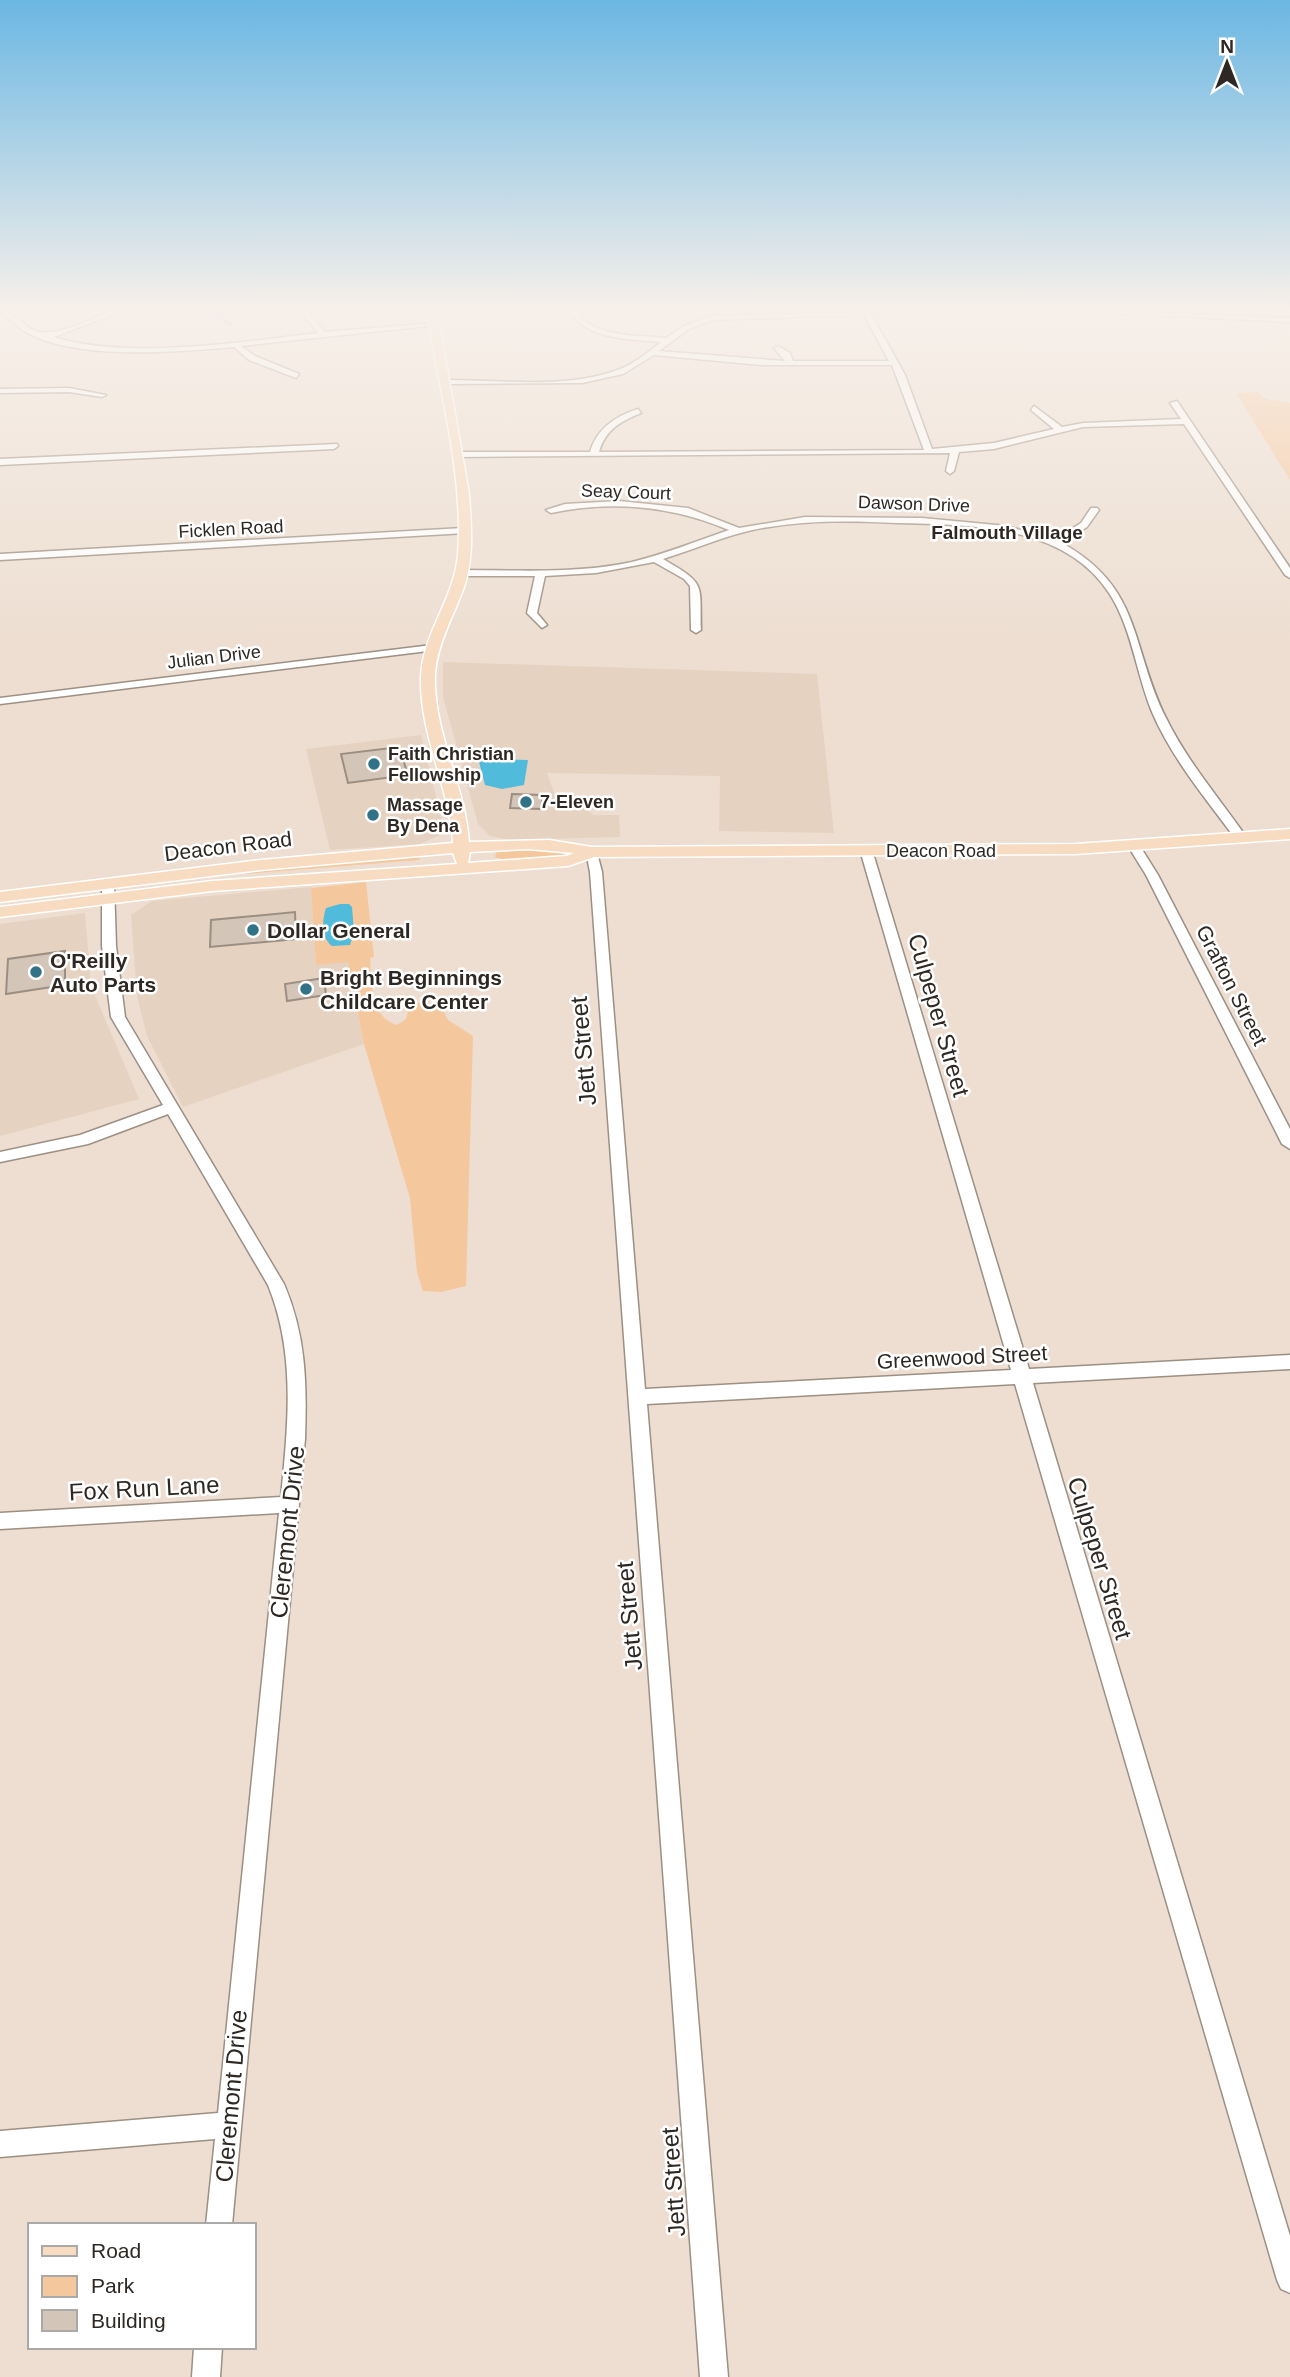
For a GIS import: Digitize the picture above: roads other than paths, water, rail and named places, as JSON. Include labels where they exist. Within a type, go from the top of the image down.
[{"type":"main road","points":[[452,422],[463,531],[461,573],[452,603],[432,648],[428,674],[429,698],[461,832],[463,867]]},
{"type":"main road","name":"Deacon Road","points":[[0,912],[107,891],[300,860],[462,848],[564,844],[592,852],[1002,851],[1134,846],[1290,834]]},
{"type":"main road","name":"Deacon Road","points":[[0,897],[212,886],[568,861],[592,852]]},
{"type":"street","points":[[594,454],[596,441],[607,427],[617,422]]},
{"type":"street","points":[[917,422],[929,452]]},
{"type":"street","points":[[1051,422],[1059,429]]},
{"type":"street","points":[[457,455],[955,451],[994,446],[1059,429],[1122,422]]},
{"type":"street","points":[[1187,422],[1290,575]]},
{"type":"street","points":[[0,462],[334,446]]},
{"type":"street","points":[[950,471],[955,451]]},
{"type":"street","name":"Seay Court","points":[[551,510],[576,505],[660,507],[699,515],[739,531]]},
{"type":"street","points":[[1054,544],[1084,524],[1094,510]]},
{"type":"street","name":"Dawson Drive","points":[[461,573],[594,571],[656,559],[739,531],[809,520],[953,522],[1001,528],[1054,544],[1084,560],[1112,590],[1130,623],[1147,685],[1170,736],[1241,838]]},
{"type":"street","name":"Ficklen Road","points":[[0,557],[463,531]]},
{"type":"street","points":[[656,559],[687,577],[695,586],[696,630]]},
{"type":"street","points":[[541,573],[533,613],[542,625]]},
{"type":"street","name":"Julian Drive","points":[[0,701],[432,648]]},
{"type":"street","name":"Grafton Street","points":[[1134,846],[1152,875],[1290,1144]]},
{"type":"street","name":"Culpeper Street","points":[[866,850],[1020,1377],[1290,2280]]},
{"type":"street","name":"Jett Street","points":[[592,852],[596,872],[714,2377]]},
{"type":"street","name":"Cleremont Drive","points":[[107,891],[109,946],[118,1017],[276,1284],[288,1309],[296,1341],[298,1371],[290,1504],[219,2223]]},
{"type":"street","points":[[0,1157],[83,1140],[170,1108]]},
{"type":"street","name":"Greenwood Street","points":[[637,1397],[1290,1363]]},
{"type":"street","name":"Fox Run Lane","points":[[0,1521],[290,1504]]},
{"type":"street","points":[[0,2144],[228,2125]]},
{"type":"street","points":[[206,2377],[208,2349]]},
{"type":"water","points":[[488,759],[528,760],[524,785],[502,789],[485,785],[479,762]]},
{"type":"water","points":[[349,904],[352,907],[354,932],[350,945],[332,946],[324,934],[323,923],[326,908]]},
{"type":"place","name":"Faith Christian Fellowship","points":[[374,764]]},
{"type":"place","name":"7-Eleven","points":[[526,802]]},
{"type":"place","name":"Massage By Dena","points":[[373,815]]},
{"type":"place","name":"Dollar General","points":[[253,930]]},
{"type":"place","name":"O'Reilly Auto Parts","points":[[36,972]]},
{"type":"place","name":"Bright Beginnings Childcare Center","points":[[306,989]]},
{"type":"district","name":"Falmouth Village","points":[[1007,532]]}]
